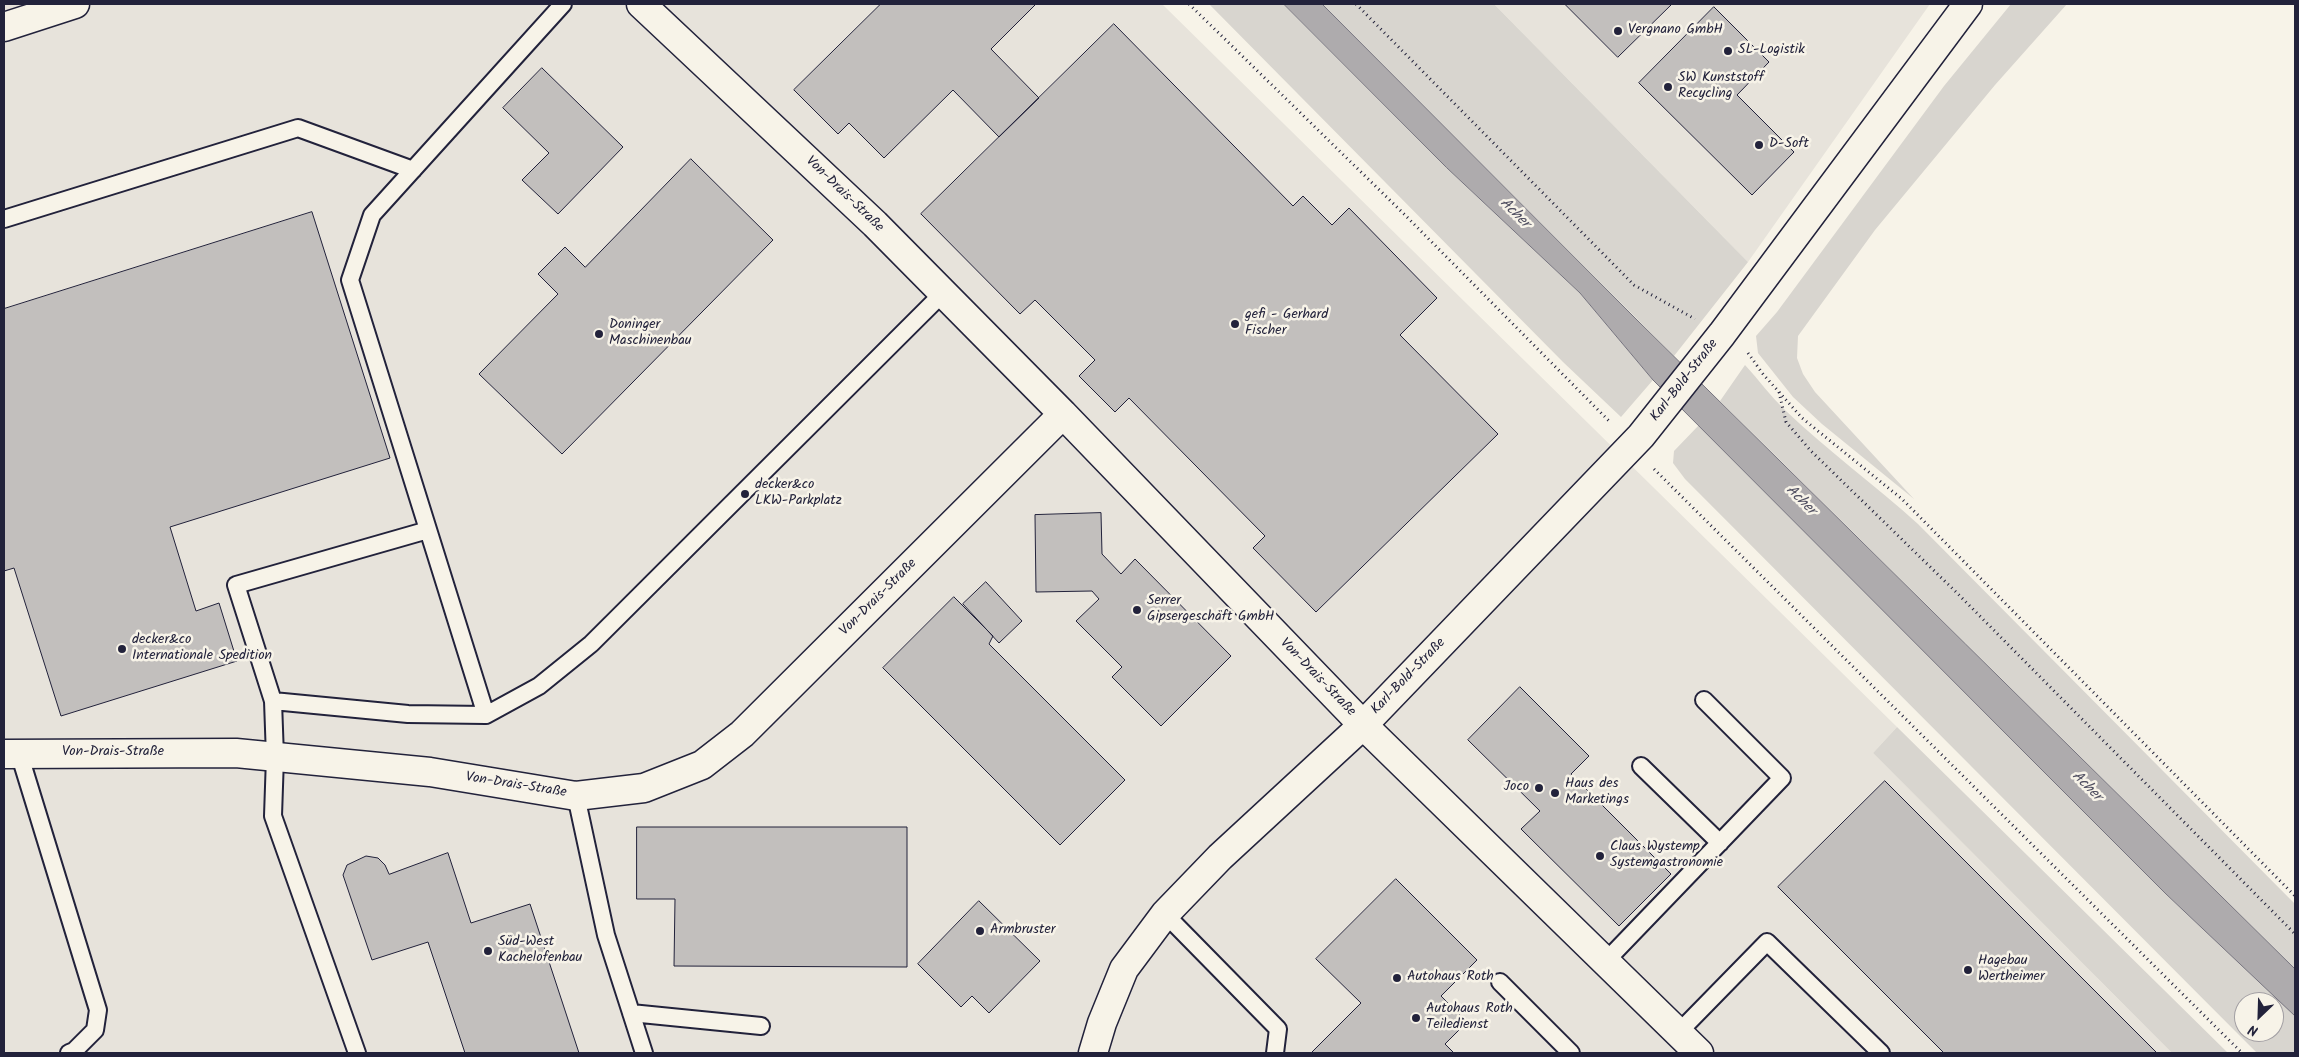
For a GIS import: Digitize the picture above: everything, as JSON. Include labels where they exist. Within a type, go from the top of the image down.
[{"type":"street","points":[[4,27],[75,4]]},
{"type":"street","name":"Von-Drais-Straße","points":[[641,4],[875,224],[1063,414],[1363,726]]},
{"type":"street","name":"Karl-Bold-Straße","points":[[1093,1053],[1102,1023],[1124,969],[1165,914],[1220,858],[1363,726],[1635,442],[1722,334],[1959,7]]},
{"type":"street","name":"Von-Drais-Straße","points":[[12,753],[236,753],[430,772],[576,796],[644,788],[702,765],[735,739],[1063,414]]},
{"type":"street","name":"Karl-Bold-Straße","points":[[1363,726],[1699,1053]]},
{"type":"lane","points":[[486,715],[350,280],[372,215],[563,4]]},
{"type":"lane","points":[[4,219],[298,128],[413,170]]},
{"type":"lane","points":[[273,701],[408,714],[486,715],[539,686],[591,644],[943,293]]},
{"type":"lane","points":[[357,1053],[272,816],[275,757],[273,701],[236,585],[428,530]]},
{"type":"lane","points":[[1605,962],[1782,778],[1704,700]]},
{"type":"lane","points":[[12,753],[98,1010],[94,1030],[74,1051],[68,1053]]},
{"type":"lane","points":[[1641,766],[1720,843]]},
{"type":"lane","points":[[576,796],[606,935],[644,1053]]},
{"type":"lane","points":[[1165,914],[1278,1029],[1275,1053]]},
{"type":"lane","points":[[1678,1033],[1767,942],[1881,1053]]},
{"type":"lane","points":[[1500,982],[1571,1053]]},
{"type":"lane","points":[[632,1013],[761,1026]]},
{"type":"path","points":[[1189,4],[1410,220],[1614,426],[1635,442],[2242,1053]]},
{"type":"path","points":[[1356,4],[1634,285],[1743,345],[1764,374],[1802,418],[1902,499],[2295,896]]},
{"type":"path","points":[[1779,392],[1786,422],[1811,451],[1956,592],[2295,934]]},
{"type":"shaded area","points":[[4,4],[1162,4],[1897,727],[1873,753],[2172,1053],[4,1053]]},
{"type":"shaded area","points":[[1209,4],[1284,4],[1447,168],[1580,293],[1653,380],[1621,417],[1563,362]]},
{"type":"shaded area","points":[[1322,4],[1494,4],[1748,262],[1674,356]]},
{"type":"shaded area","points":[[1494,4],[1930,4],[1748,262]]},
{"type":"shaded area","points":[[2011,4],[2067,4],[1995,85],[1875,230],[1798,336],[1797,358],[1803,374],[1815,392],[1914,499],[1822,424],[1793,397],[1758,353],[1756,336],[1777,312],[1944,86]]},
{"type":"shaded area","points":[[1745,365],[1775,400],[1802,426],[1918,524],[2295,904],[2295,969],[1720,401]]},
{"type":"shaded area","points":[[1699,425],[2166,894],[2271,992],[2234,992],[2234,1030],[1685,479],[1673,463],[1674,451]]},
{"type":"shaded area","points":[[1897,727],[2228,1053],[2172,1053],[1873,753]]},
{"type":"shaded area","points":[[2284,1004],[2295,1016],[2295,1053],[2257,1053],[2246,1042],[2284,1042]]},
{"type":"water","name":"Acher","points":[[1284,4],[1322,4],[1636,319],[2295,969],[2295,1016],[2284,1006],[2284,992],[2270,992],[2166,894],[1653,380],[1580,293],[1447,168]]},
{"type":"building","points":[[881,4],[1036,4],[991,49],[1039,98],[999,137],[953,90],[884,158],[849,123],[838,134],[794,90]]},
{"type":"building","name":"Vergnano GmbH","points":[[1565,4],[1672,4],[1618,57]]},
{"type":"building","points":[[1714,7],[1769,62],[1737,95],[1794,152],[1752,195],[1639,83]]},
{"type":"building","name":"gefi - Gerhard Fischer","points":[[1114,24],[1293,206],[1303,196],[1332,225],[1349,208],[1437,298],[1400,335],[1498,434],[1316,612],[1253,548],[1265,536],[1129,398],[1115,412],[1079,376],[1095,360],[1035,300],[1020,314],[921,214]]},
{"type":"building","points":[[542,68],[623,147],[558,214],[522,180],[549,153],[503,108]]},
{"type":"building","name":"Doninger Maschinenbau","points":[[691,159],[773,240],[562,454],[479,374],[558,294],[538,274],[565,247],[585,267]]},
{"type":"building","points":[[312,212],[390,458],[170,527],[196,611],[219,603],[237,661],[61,716],[14,568],[4,571],[4,309]]},
{"type":"building","name":"Serrer Gipsergeschäft GmbH","points":[[1101,513],[1102,554],[1121,574],[1135,559],[1231,656],[1161,726],[1112,677],[1122,667],[1076,621],[1099,599],[1092,591],[1036,592],[1035,515]]},
{"type":"building","points":[[986,582],[1022,621],[999,643],[963,604]]},
{"type":"building","points":[[954,597],[993,636],[989,644],[1125,780],[1060,845],[883,668]]},
{"type":"building","name":"Haus des Marketings","points":[[1520,687],[1589,756],[1571,774],[1671,874],[1619,926],[1521,829],[1540,811],[1468,740]]},
{"type":"building","name":"Hagebau Wertheimer","points":[[1885,781],[2157,1053],[1944,1053],[1778,887]]},
{"type":"building","points":[[637,827],[907,827],[907,967],[674,966],[675,899],[637,899]]},
{"type":"building","name":"Süd-West Kachelofenbau","points":[[448,853],[471,923],[530,904],[579,1053],[465,1053],[428,942],[372,960],[343,875],[347,865],[366,856],[378,858],[385,865],[389,874]]},
{"type":"building","name":"Autohaus Roth","points":[[1396,879],[1477,960],[1441,996],[1467,1022],[1445,1044],[1454,1053],[1311,1053],[1361,1003],[1316,959]]},
{"type":"building","name":"Armbruster","points":[[979,901],[1040,961],[989,1013],[972,996],[961,1007],[918,964]]},
{"type":"place","name":"Vergnano GmbH","points":[[1618,31]]},
{"type":"place","name":"SL-Logistik","points":[[1728,51]]},
{"type":"place","name":"SW Kunststoff Recycling","points":[[1668,87]]},
{"type":"place","name":"D-Soft","points":[[1759,145]]},
{"type":"place","name":"gefi - Gerhard Fischer","points":[[1235,324]]},
{"type":"place","name":"Doninger Maschinenbau","points":[[599,334]]},
{"type":"place","name":"decker&co LKW-Parkplatz","points":[[745,494]]},
{"type":"place","name":"Serrer Gipsergeschäft GmbH","points":[[1137,610]]},
{"type":"place","name":"decker&co Internationale Spedition","points":[[122,649]]},
{"type":"place","name":"Joco","points":[[1539,788]]},
{"type":"place","name":"Haus des Marketings","points":[[1555,793]]},
{"type":"place","name":"Claus Wystemp Systemgastronomie","points":[[1600,856]]},
{"type":"place","name":"Armbruster","points":[[980,931]]},
{"type":"place","name":"Süd-West Kachelofenbau","points":[[488,951]]},
{"type":"place","name":"Hagebau Wertheimer","points":[[1968,970]]},
{"type":"place","name":"Autohaus Roth","points":[[1397,978]]},
{"type":"place","name":"Autohaus Roth Teiledienst","points":[[1416,1018]]}]
